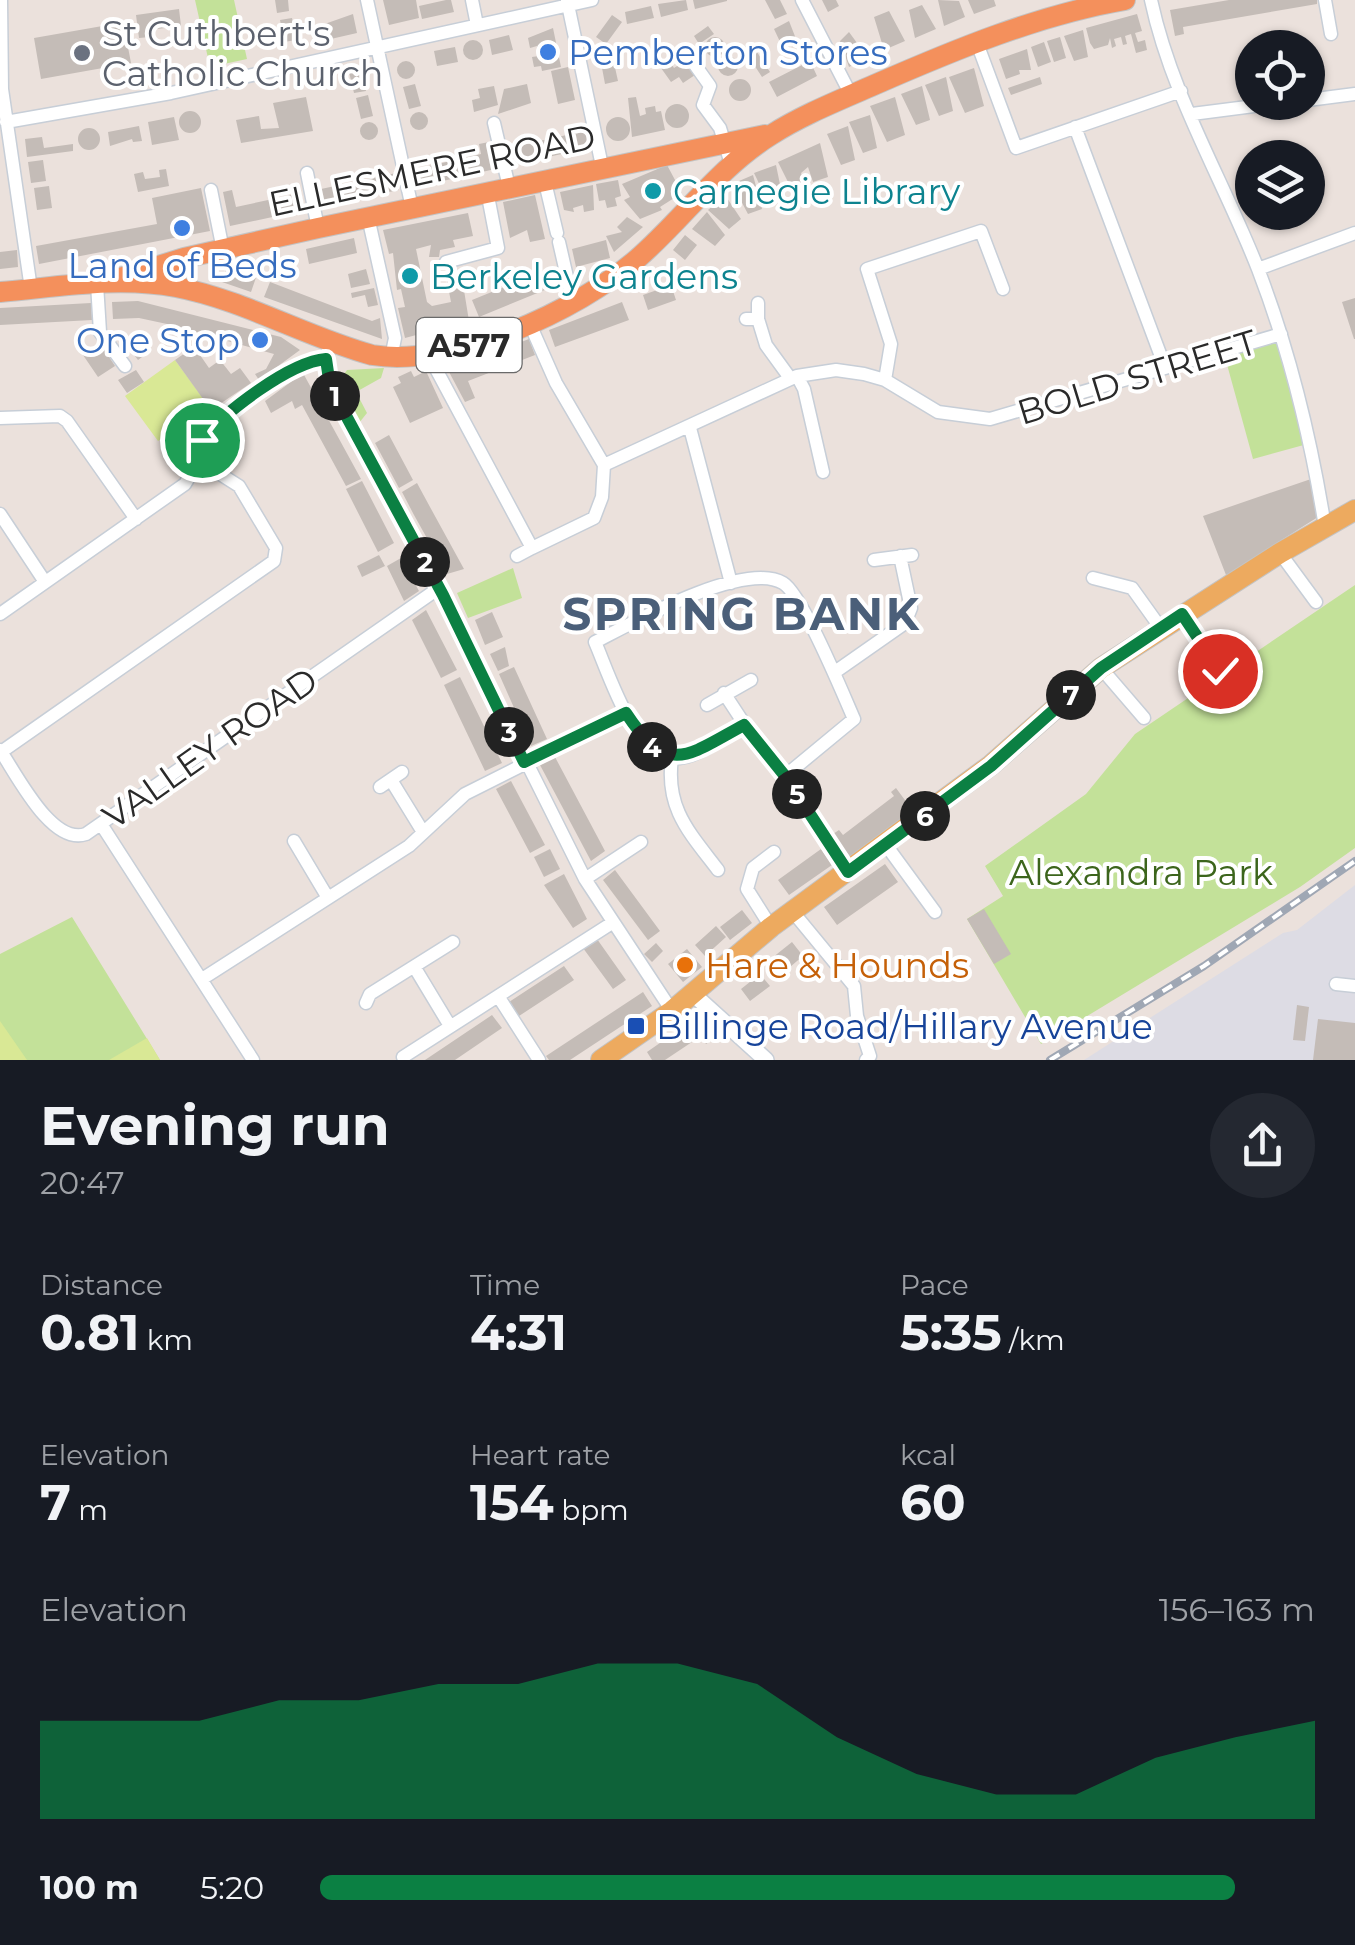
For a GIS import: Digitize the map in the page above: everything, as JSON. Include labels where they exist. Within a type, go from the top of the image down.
[{"type":"highway","name":"A577","points":[[0,292],[103,283],[192,290],[328,350],[391,358],[429,356],[529,322],[573,302],[640,256],[706,186],[772,134],[977,43],[1045,19],[1125,0]]},
{"type":"highway","name":"ELLESMERE ROAD","points":[[103,283],[184,258],[318,228],[688,148],[772,134]]},
{"type":"highway","points":[[688,148],[706,163],[706,186]]},
{"type":"highway","points":[[184,258],[180,274],[192,290]]},
{"type":"main road","points":[[601,1060],[672,1011],[771,927],[991,766],[1101,668],[1160,627],[1355,510]]},
{"type":"street","points":[[0,0],[1,89],[31,290]]},
{"type":"street","points":[[367,0],[412,208]]},
{"type":"street","points":[[472,0],[477,26]]},
{"type":"street","points":[[6,122],[171,94],[592,0]]},
{"type":"street","points":[[802,0],[851,96]]},
{"type":"street","points":[[1151,0],[1164,51],[1258,269],[1281,334],[1311,443],[1325,527]]},
{"type":"street","points":[[1324,0],[1330,34]]},
{"type":"street","points":[[568,3],[602,166]]},
{"type":"street","points":[[977,43],[1016,148],[1182,91]]},
{"type":"street","points":[[688,55],[710,86],[703,105],[720,128],[731,164]]},
{"type":"street","points":[[1325,98],[1355,94]]},
{"type":"street","points":[[1192,114],[1235,109]]},
{"type":"street","points":[[494,124],[509,186]]},
{"type":"street","points":[[1075,126],[1165,366]]},
{"type":"street","points":[[307,174],[318,228]]},
{"type":"street","points":[[544,178],[573,302]]},
{"type":"street","points":[[211,190],[224,250]]},
{"type":"street","points":[[446,262],[498,248],[488,191]]},
{"type":"street","points":[[368,217],[395,338],[391,358]]},
{"type":"street","points":[[884,380],[891,344],[867,270],[981,230],[1003,289]]},
{"type":"street","points":[[1258,269],[1355,233]]},
{"type":"street","points":[[103,283],[100,332],[125,366]]},
{"type":"street","points":[[758,302],[752,319],[766,345],[804,388],[823,472]]},
{"type":"street","points":[[517,556],[594,518],[602,497],[604,465],[556,384],[529,322]]},
{"type":"street","name":"BOLD STREET","points":[[604,465],[793,377],[836,370],[884,380],[938,412],[990,419],[1281,334]]},
{"type":"street","points":[[0,614],[185,484],[198,460],[202,440],[214,425],[294,368],[328,350],[330,386],[439,588],[524,762],[585,879],[672,1011]]},
{"type":"street","points":[[429,356],[532,548]]},
{"type":"street","points":[[0,418],[60,416],[67,421],[136,519]]},
{"type":"street","points":[[690,428],[731,584]]},
{"type":"street","points":[[0,751],[274,561],[276,548],[238,486],[198,460]]},
{"type":"street","points":[[0,514],[45,582]]},
{"type":"street","points":[[1280,553],[1316,602]]},
{"type":"street","points":[[834,672],[905,623],[911,608],[906,556],[874,560]]},
{"type":"street","points":[[744,725],[688,756],[672,758],[646,744],[626,713],[595,642],[671,602],[731,584],[771,578],[787,585],[834,672],[854,719],[785,776]]},
{"type":"street","points":[[1094,578],[1132,588],[1160,627]]},
{"type":"street","name":"VALLEY ROAD","points":[[0,751],[56,830],[77,837],[439,588]]},
{"type":"street","points":[[1182,614],[1220,671]]},
{"type":"street","points":[[1101,668],[1144,718]]},
{"type":"street","points":[[707,705],[751,680]]},
{"type":"street","points":[[724,693],[848,872]]},
{"type":"street","points":[[202,979],[410,846],[464,794],[626,713]]},
{"type":"street","points":[[672,758],[668,784],[674,813],[718,870]]},
{"type":"street","points":[[391,780],[422,832]]},
{"type":"street","points":[[101,824],[253,1060]]},
{"type":"street","points":[[294,841],[298,860],[328,898]]},
{"type":"street","points":[[585,879],[641,842]]},
{"type":"street","points":[[886,845],[935,912]]},
{"type":"street","points":[[771,927],[748,889],[754,868],[774,852]]},
{"type":"street","points":[[793,912],[846,972],[871,1059]]},
{"type":"street","points":[[402,1057],[612,923]]},
{"type":"street","points":[[366,995],[453,942]]},
{"type":"street","points":[[415,968],[450,1026]]},
{"type":"street","points":[[1336,984],[1355,986]]},
{"type":"street","points":[[693,994],[766,1060]]},
{"type":"street","points":[[498,996],[539,1060]]},
{"type":"shaded area","points":[[1355,885],[1355,1060],[1084,1060],[1283,933],[1297,930]]},
{"type":"green space","points":[[195,0],[234,0],[247,59],[210,67]]},
{"type":"green space","points":[[1281,334],[1311,443],[1253,459],[1223,350]]},
{"type":"green space","points":[[175,360],[208,405],[158,441],[125,396]]},
{"type":"green space","points":[[384,368],[381,378],[356,392],[367,413],[359,423],[338,383],[347,370]]},
{"type":"green space","points":[[197,419],[180,467],[163,446]]},
{"type":"green space","points":[[513,568],[522,598],[468,618],[457,593]]},
{"type":"green space","name":"Alexandra Park","points":[[1355,585],[1355,848],[1300,887],[1041,1044],[967,919],[1003,896],[985,866],[1086,794],[1135,734]]},
{"type":"green space","points":[[72,917],[160,1060],[0,1060],[0,954]]},
{"type":"green space","points":[[0,1021],[27,1060],[0,1060]]},
{"type":"green space","points":[[147,1038],[160,1060],[109,1060]]},
{"type":"building","points":[[275,0],[288,0],[289,11],[277,13]]},
{"type":"building","points":[[383,0],[416,0],[419,18],[389,25]]},
{"type":"building","points":[[451,0],[454,12],[422,19],[419,6]]},
{"type":"building","points":[[686,0],[688,10],[661,17],[658,4]]},
{"type":"building","points":[[693,0],[727,0],[727,1],[695,9]]},
{"type":"building","points":[[765,0],[780,0],[787,14],[775,19]]},
{"type":"building","points":[[822,0],[836,0],[839,6],[828,12]]},
{"type":"building","points":[[938,0],[959,1],[965,17],[944,26]]},
{"type":"building","points":[[968,0],[994,0],[996,6],[974,14]]},
{"type":"building","points":[[1229,0],[1317,0],[1317,4],[1183,27],[1184,34],[1175,36],[1170,10]]},
{"type":"building","points":[[922,5],[936,29],[915,38],[909,10]]},
{"type":"building","points":[[651,6],[654,18],[627,24],[625,12]]},
{"type":"building","points":[[179,9],[181,26],[149,30],[150,37],[139,38],[136,15]]},
{"type":"building","points":[[889,11],[905,41],[884,50],[874,17]]},
{"type":"building","points":[[353,14],[357,33],[322,41],[319,26]]},
{"type":"building","points":[[1137,14],[1142,31],[1135,33],[1138,42],[1145,40],[1147,50],[1136,53],[1131,34],[1125,36],[1127,44],[1123,45],[1121,37],[1114,39],[1116,46],[1112,48],[1110,38],[1108,45],[1094,49],[1086,28]]},
{"type":"building","points":[[612,15],[622,22],[606,44],[596,37]]},
{"type":"building","points":[[292,18],[296,40],[284,42],[280,20]]},
{"type":"building","name":"St Cuthbert's Catholic Church","points":[[131,21],[134,41],[127,42],[131,63],[41,79],[34,38]]},
{"type":"building","points":[[789,21],[798,44],[792,47],[789,42],[782,46],[774,29]]},
{"type":"building","points":[[708,26],[714,34],[699,44],[694,36]]},
{"type":"building","points":[[553,28],[561,67],[542,71],[541,66],[534,67],[532,57],[539,56],[537,46],[530,48],[528,38]]},
{"type":"building","points":[[1083,30],[1088,57],[1074,61],[1064,36]]},
{"type":"building","points":[[849,32],[868,58],[849,67],[840,41]]},
{"type":"building","points":[[509,35],[513,50],[492,55],[489,40]]},
{"type":"building","points":[[711,37],[719,37],[725,47],[719,57],[711,57],[705,51],[705,43]]},
{"type":"building","points":[[1060,37],[1066,58],[1054,62],[1047,41]]},
{"type":"building","points":[[473,40],[483,50],[473,60],[463,50]]},
{"type":"building","points":[[1044,42],[1051,62],[1038,67],[1031,47]]},
{"type":"building","points":[[751,43],[770,72],[762,77],[743,48]]},
{"type":"building","points":[[455,47],[458,62],[437,66],[434,51]]},
{"type":"building","points":[[1027,49],[1031,70],[1019,70],[1020,74],[1006,79],[999,59]]},
{"type":"building","points":[[612,54],[618,81],[605,84],[600,57]]},
{"type":"building","points":[[724,56],[732,56],[738,66],[732,76],[724,76],[718,70],[718,62]]},
{"type":"building","points":[[406,61],[413,63],[413,77],[406,79],[399,77],[397,70],[399,63]]},
{"type":"building","points":[[685,61],[695,75],[683,83],[679,77],[671,82],[661,68],[670,62],[674,68]]},
{"type":"building","points":[[810,61],[817,76],[777,97],[769,82]]},
{"type":"building","points":[[568,67],[575,100],[558,104],[551,71]]},
{"type":"building","points":[[974,68],[984,106],[965,113],[949,77]]},
{"type":"building","points":[[361,69],[366,91],[354,93],[349,72]]},
{"type":"building","points":[[946,77],[953,111],[939,116],[925,85]]},
{"type":"building","points":[[1040,77],[1042,84],[1011,95],[1008,88]]},
{"type":"building","points":[[740,79],[748,82],[748,98],[740,101],[732,98],[729,90],[732,82]]},
{"type":"building","points":[[415,84],[421,106],[409,109],[403,87]]},
{"type":"building","points":[[527,84],[531,103],[498,114],[504,89]]},
{"type":"building","points":[[494,86],[498,105],[474,112],[472,100],[480,98],[478,89]]},
{"type":"building","points":[[922,86],[930,120],[916,125],[901,94]]},
{"type":"building","points":[[368,95],[373,116],[361,119],[356,98]]},
{"type":"building","points":[[306,97],[313,131],[241,143],[236,120],[259,116],[261,129],[279,128],[273,103]]},
{"type":"building","points":[[636,97],[640,116],[646,114],[645,108],[655,106],[656,112],[661,111],[665,130],[632,137],[628,98]]},
{"type":"building","points":[[895,97],[905,135],[887,142],[870,106]]},
{"type":"building","points":[[677,104],[689,116],[677,128],[665,116]]},
{"type":"building","points":[[190,111],[198,114],[198,130],[190,133],[182,130],[179,122],[182,114]]},
{"type":"building","points":[[419,112],[426,114],[426,128],[419,130],[412,128],[410,121],[412,114]]},
{"type":"building","points":[[870,115],[877,148],[863,153],[849,122]]},
{"type":"building","points":[[174,117],[179,140],[152,145],[148,122]]},
{"type":"building","points":[[618,117],[630,129],[618,141],[606,129]]},
{"type":"building","points":[[369,122],[376,124],[376,138],[369,140],[362,138],[360,131],[362,124]]},
{"type":"building","points":[[139,126],[142,141],[132,139],[110,146],[108,132]]},
{"type":"building","points":[[848,126],[855,160],[841,165],[827,134]]},
{"type":"building","points":[[89,128],[97,131],[97,147],[89,150],[81,147],[78,139],[81,131]]},
{"type":"building","points":[[585,131],[589,148],[516,164],[512,147]]},
{"type":"building","points":[[42,137],[44,148],[73,144],[73,151],[27,157],[25,139]]},
{"type":"building","points":[[489,142],[495,169],[421,186],[416,169],[481,154],[479,144]]},
{"type":"building","points":[[820,143],[828,177],[813,182],[808,167],[801,173],[805,183],[791,188],[778,162]]},
{"type":"building","points":[[43,160],[46,181],[31,183],[28,162]]},
{"type":"building","name":"Carnegie Library","points":[[667,165],[682,193],[660,207],[662,210],[640,219],[624,200],[630,197],[622,184]]},
{"type":"building","points":[[776,165],[783,199],[769,204],[754,173]]},
{"type":"building","points":[[166,169],[169,186],[138,192],[134,174],[143,172],[145,179],[160,177],[159,170]]},
{"type":"building","points":[[396,173],[399,190],[325,205],[321,189]]},
{"type":"building","points":[[753,175],[762,209],[748,214],[732,184]]},
{"type":"building","points":[[618,180],[621,196],[615,198],[617,206],[607,208],[605,200],[599,201],[596,184]]},
{"type":"building","points":[[593,185],[594,210],[584,212],[583,205],[573,208],[574,212],[564,210],[560,192]]},
{"type":"building","points":[[49,186],[52,208],[37,210],[34,188]]},
{"type":"building","points":[[201,188],[210,231],[39,264],[36,246],[157,224],[152,198]]},
{"type":"building","points":[[232,190],[236,207],[301,193],[305,210],[230,226],[223,192]]},
{"type":"building","points":[[535,195],[545,239],[530,242],[527,230],[510,238],[503,202]]},
{"type":"building","points":[[725,195],[741,219],[729,229],[708,210]]},
{"type":"building","points":[[707,212],[725,235],[715,246],[692,229]]},
{"type":"building","name":"Berkeley Gardens","points":[[468,213],[473,236],[453,240],[455,247],[440,250],[439,257],[429,257],[431,245],[416,249],[427,302],[432,306],[451,302],[447,281],[462,278],[469,321],[405,338],[398,308],[405,307],[401,289],[397,290],[393,253],[389,254],[383,230]]},
{"type":"building","points":[[627,217],[643,227],[614,252],[606,236],[622,232],[617,227]]},
{"type":"building","points":[[685,235],[697,245],[685,260],[673,250]]},
{"type":"building","points":[[354,238],[357,253],[309,264],[306,249]]},
{"type":"building","points":[[606,240],[610,258],[576,267],[572,249]]},
{"type":"building","points":[[17,250],[18,267],[0,269],[0,252]]},
{"type":"building","points":[[238,259],[260,266],[251,292],[222,282],[228,263],[236,266]]},
{"type":"building","points":[[550,268],[557,285],[479,317],[472,300]]},
{"type":"building","points":[[366,269],[370,284],[351,288],[348,274]]},
{"type":"building","points":[[270,282],[372,321],[380,318],[382,339],[264,297]]},
{"type":"building","points":[[671,285],[676,300],[648,310],[643,295]]},
{"type":"building","points":[[374,288],[378,305],[368,307],[365,295],[352,298],[351,293]]},
{"type":"building","points":[[1355,298],[1355,339],[1354,339],[1342,302]]},
{"type":"building","points":[[138,301],[281,337],[300,350],[259,380],[255,374],[266,369],[274,354],[167,324],[139,318],[113,319],[112,302]]},
{"type":"building","points":[[622,302],[629,320],[555,347],[549,330]]},
{"type":"building","points":[[91,303],[92,320],[0,325],[0,308]]},
{"type":"building","points":[[529,339],[535,355],[468,381],[475,398],[465,402],[448,370]]},
{"type":"building","points":[[100,343],[115,366],[98,377],[83,355]]},
{"type":"building","points":[[128,347],[142,347],[146,354],[138,360]]},
{"type":"building","points":[[185,353],[200,355],[209,368],[220,360],[231,374],[240,368],[251,383],[211,410],[175,360]]},
{"type":"building","points":[[136,370],[144,382],[127,393],[118,380]]},
{"type":"building","points":[[411,371],[414,377],[426,371],[443,408],[410,423],[393,387],[401,383],[398,377]]},
{"type":"building","points":[[303,373],[361,479],[346,486],[302,405],[295,409],[292,401],[271,413],[265,401]]},
{"type":"building","points":[[389,435],[413,480],[399,488],[375,443]]},
{"type":"building","points":[[1311,479],[1318,517],[1226,575],[1203,516]]},
{"type":"building","points":[[362,481],[394,543],[378,552],[346,489]]},
{"type":"building","points":[[417,483],[464,569],[447,574],[414,515],[402,492]]},
{"type":"building","points":[[379,555],[385,566],[362,577],[357,566]]},
{"type":"building","points":[[401,558],[419,591],[404,601],[387,566]]},
{"type":"building","points":[[426,610],[457,670],[441,678],[412,620]]},
{"type":"building","points":[[492,612],[503,637],[485,645],[475,620]]},
{"type":"building","points":[[505,647],[509,666],[498,671],[490,654]]},
{"type":"building","points":[[514,667],[547,739],[531,746],[499,674]]},
{"type":"building","points":[[460,677],[502,763],[485,771],[444,685]]},
{"type":"building","points":[[555,757],[605,851],[591,861],[540,765]]},
{"type":"building","points":[[511,781],[545,845],[530,853],[496,789]]},
{"type":"building","points":[[896,788],[913,811],[851,858],[833,834],[839,830],[843,835],[894,796],[891,792]]},
{"type":"building","points":[[550,849],[560,869],[544,877],[534,857]]},
{"type":"building","points":[[821,849],[832,865],[789,895],[778,880]]},
{"type":"building","points":[[885,864],[898,882],[837,925],[824,907]]},
{"type":"building","points":[[615,870],[660,931],[648,940],[603,880]]},
{"type":"building","points":[[564,874],[587,919],[573,928],[544,885]]},
{"type":"building","points":[[984,909],[1011,954],[994,964],[967,919]]},
{"type":"building","points":[[742,910],[752,923],[730,940],[720,927]]},
{"type":"building","points":[[716,926],[726,937],[705,956],[695,945]]},
{"type":"building","points":[[597,939],[626,980],[613,989],[583,948]]},
{"type":"building","points":[[792,942],[803,956],[784,972],[772,958]]},
{"type":"building","points":[[656,943],[663,951],[652,962],[644,954]]},
{"type":"building","name":"Hare & Hounds","points":[[687,949],[702,967],[683,982],[668,964]]},
{"type":"building","points":[[564,966],[574,980],[519,1016],[509,1002]]},
{"type":"building","points":[[760,974],[770,986],[750,1001],[741,989]]},
{"type":"building","points":[[643,992],[652,1006],[570,1060],[549,1060],[546,1056]]},
{"type":"building","points":[[1297,1005],[1309,1007],[1305,1041],[1293,1040]]},
{"type":"building","points":[[492,1015],[502,1028],[455,1060],[425,1060]]},
{"type":"building","points":[[700,1015],[721,1034],[706,1044],[701,1036],[665,1060],[652,1060],[647,1052]]},
{"type":"building","points":[[1318,1019],[1355,1023],[1355,1060],[1313,1060]]},
{"type":"railway","points":[[1050,1060],[1204,966],[1355,861]]},
{"type":"place","name":"Pemberton Stores","points":[[548,52]]},
{"type":"place","name":"St Cuthbert's Catholic Church","points":[[82,53]]},
{"type":"place","name":"Carnegie Library","points":[[653,191]]},
{"type":"place","name":"Land of Beds","points":[[182,228]]},
{"type":"place","name":"Berkeley Gardens","points":[[410,276]]},
{"type":"place","name":"One Stop","points":[[260,340]]},
{"type":"place","name":"Hare & Hounds","points":[[685,965]]},
{"type":"place","name":"Billinge Road/Hillary Avenue","points":[[636,1026]]},
{"type":"district","name":"SPRING BANK","points":[[742,613]]},
{"type":"route","points":[[202,440],[214,425],[294,368],[310,360],[326,359],[326,378],[443,595],[524,762],[626,713],[646,744],[672,758],[688,756],[744,725],[785,776],[848,872],[991,766],[1101,668],[1182,614],[1220,671]]}]
